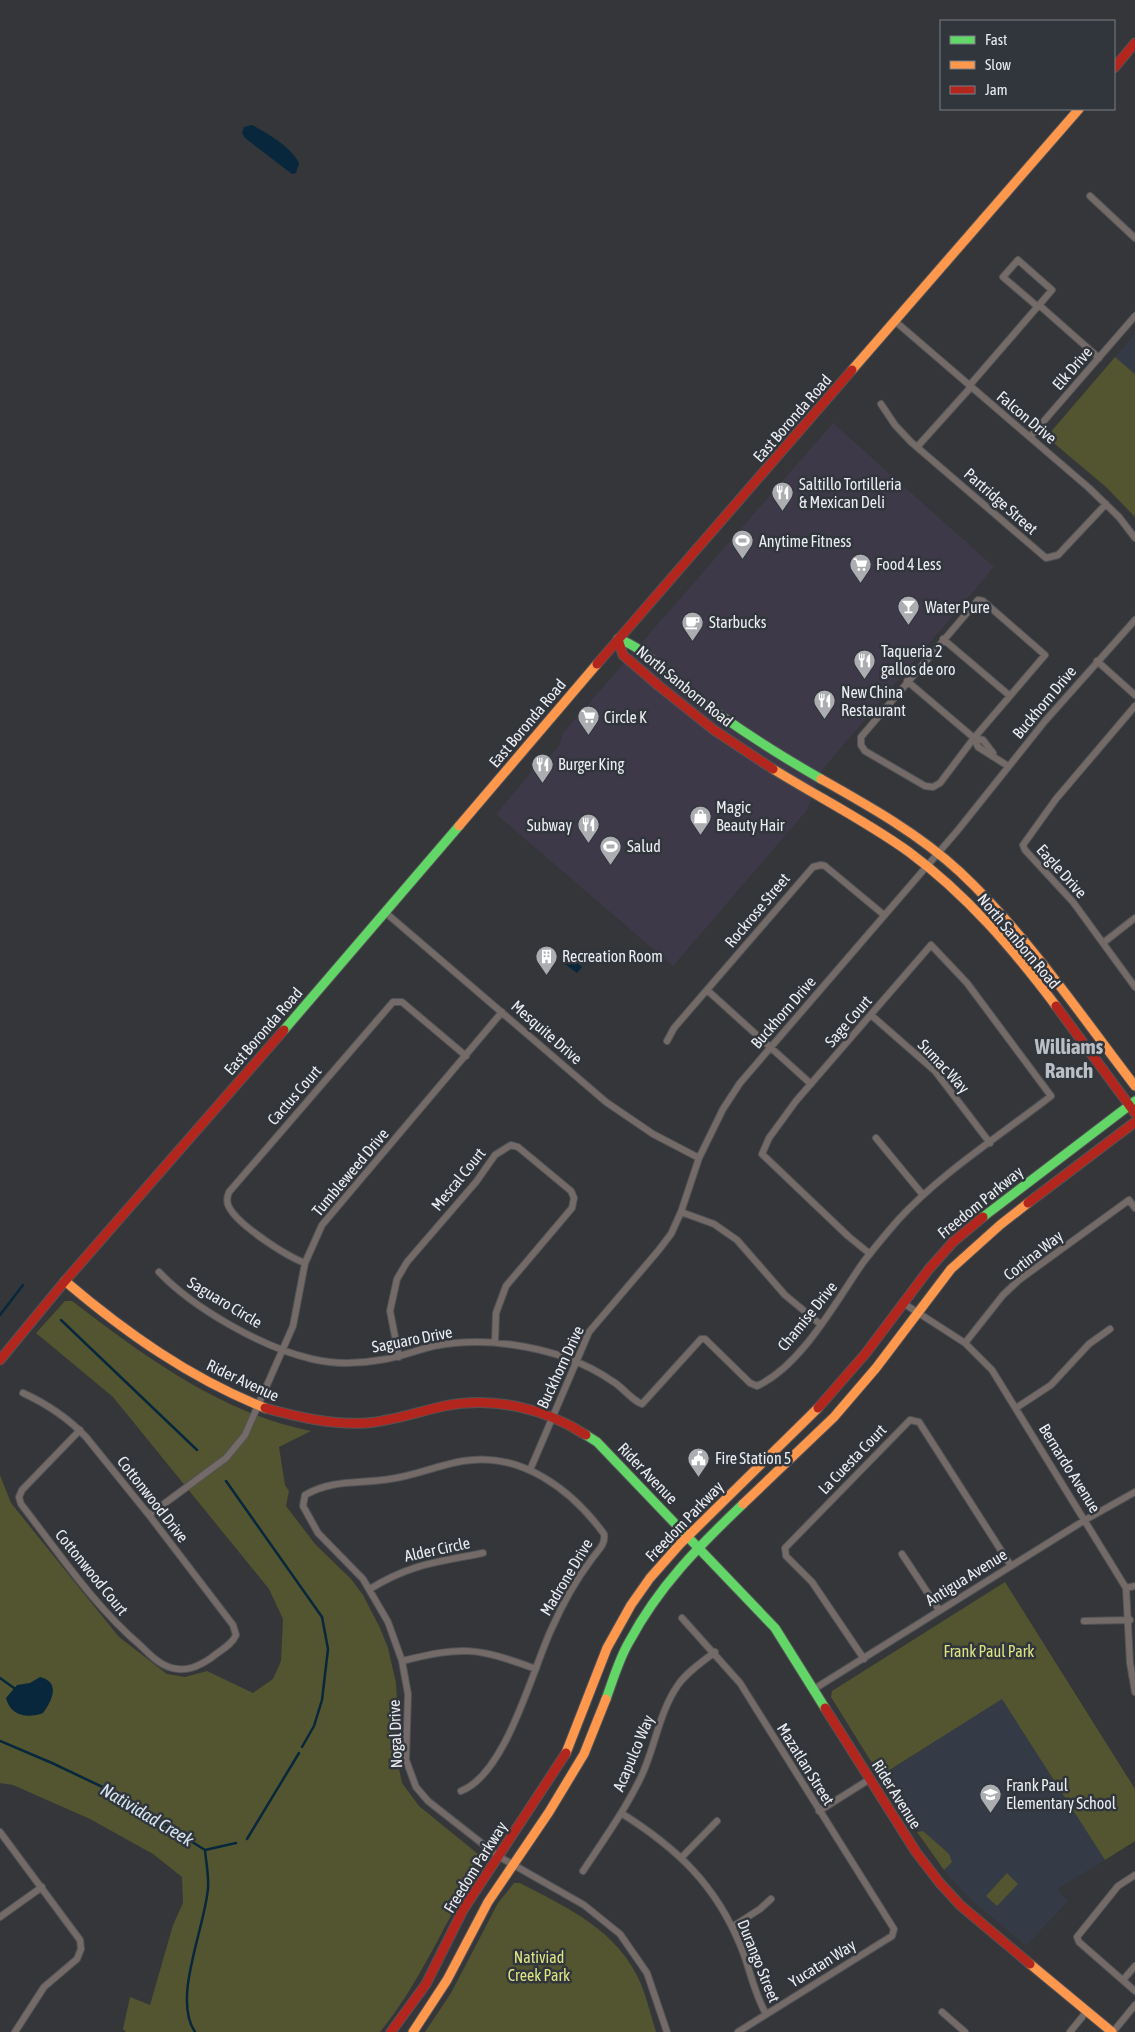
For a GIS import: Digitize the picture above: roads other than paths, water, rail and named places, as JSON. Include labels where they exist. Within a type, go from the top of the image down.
[{"type":"main road","points":[[1115,67],[1135,43]]},
{"type":"main road","name":"East Boronda Road","points":[[0,1360],[65,1281],[386,913],[618,639],[896,322],[1078,110]]},
{"type":"main road","name":"North Sanborn Road","points":[[618,639],[632,643],[684,688],[765,745],[891,819],[937,853],[976,887],[1022,937],[1135,1086]]},
{"type":"main road","name":"North Sanborn Road","points":[[618,639],[623,655],[708,726],[772,769],[872,827],[926,865],[991,926],[1133,1107]]},
{"type":"main road","name":"Freedom Parkway","points":[[392,2032],[426,1984],[463,1910],[566,1752],[607,1648],[619,1625],[650,1578],[688,1536],[815,1413],[849,1375],[938,1257],[970,1227],[1133,1107]]},
{"type":"main road","name":"Freedom Parkway","points":[[414,2032],[447,1980],[488,1902],[549,1812],[584,1754],[628,1643],[658,1594],[699,1547],[834,1417],[876,1368],[916,1312],[951,1269],[974,1246],[1135,1122]]},
{"type":"main road","name":"Rider Avenue","points":[[65,1281],[106,1315],[160,1353],[206,1380],[259,1406],[297,1418],[339,1423],[393,1420],[439,1407],[466,1403],[512,1405],[553,1416],[580,1430],[597,1442],[699,1547],[774,1628],[916,1852],[938,1882],[980,1922],[1113,2032]]},
{"type":"street","points":[[1090,196],[1135,238]]},
{"type":"street","points":[[917,447],[970,386],[1038,306],[1052,290],[1018,260],[1004,277],[1038,306],[1100,358]]},
{"type":"street","name":"Elk Drive","points":[[1030,438],[1135,316]]},
{"type":"street","name":"Falcon Drive","points":[[896,322],[1106,504],[1135,538]]},
{"type":"street","name":"Partridge Street","points":[[881,404],[900,431],[917,447],[1046,558],[1058,555],[1106,504]]},
{"type":"street","points":[[976,601],[984,601],[1045,655],[974,738],[940,783],[933,787],[925,786],[865,751],[860,742],[862,734],[907,681],[976,601]]},
{"type":"street","name":"Buckhorn Drive","points":[[530,1470],[589,1332],[665,1243],[681,1212],[699,1158],[731,1096],[971,814],[1008,766],[1097,661],[1135,620]]},
{"type":"street","points":[[943,639],[1010,696]]},
{"type":"street","points":[[1097,661],[1135,695]]},
{"type":"street","points":[[907,681],[974,738],[983,740],[995,756],[1008,766]]},
{"type":"street","name":"Eagle Drive","points":[[1135,706],[1056,799],[1023,845],[1025,850],[1073,902],[1135,987]]},
{"type":"street","name":"Rockrose Street","points":[[667,1041],[671,1031],[813,867],[826,866],[884,915]]},
{"type":"street","name":"Mesquite Drive","points":[[386,913],[606,1102],[654,1134],[699,1158]]},
{"type":"street","points":[[1103,943],[1135,918]]},
{"type":"street","name":"Sage Court","points":[[870,1254],[848,1236],[762,1154],[769,1138],[778,1125],[931,946],[967,983],[1051,1096]]},
{"type":"street","points":[[707,990],[812,1084]]},
{"type":"street","name":"Cactus Court","points":[[305,1263],[275,1249],[232,1212],[227,1203],[229,1192],[393,1002],[402,1002],[466,1056]]},
{"type":"street","name":"Tumbleweed Drive","points":[[149,1515],[226,1458],[245,1435],[293,1326],[305,1263],[316,1237],[331,1213],[502,1012]]},
{"type":"street","name":"Sumac Way","points":[[871,1015],[935,1071],[990,1143]]},
{"type":"street","name":"Chamise Drive","points":[[576,1361],[613,1381],[642,1404],[701,1340],[708,1340],[750,1383],[757,1386],[792,1359],[820,1324],[870,1254],[923,1195],[1051,1096]]},
{"type":"street","points":[[876,1138],[923,1195]]},
{"type":"street","name":"Mescal Court","points":[[399,1357],[390,1323],[390,1311],[397,1280],[407,1262],[476,1182],[495,1154],[500,1149],[511,1145],[518,1147],[571,1190],[574,1198],[572,1208],[506,1286],[496,1313],[495,1342]]},
{"type":"street","name":"Cortina Way","points":[[965,1343],[1003,1296],[1020,1280],[1129,1200],[1135,1208]]},
{"type":"street","points":[[681,1212],[714,1224],[738,1240],[785,1295],[820,1324]]},
{"type":"street","name":"Saguaro Circle","points":[[159,1272],[176,1290],[234,1327],[283,1350]]},
{"type":"street","name":"Bernardo Avenue","points":[[903,1303],[965,1343],[992,1370],[1126,1588],[1130,1620],[1130,1662],[1135,1692]]},
{"type":"street","points":[[1016,1408],[1051,1385],[1089,1344],[1110,1329]]},
{"type":"street","name":"Saguaro Drive","points":[[283,1350],[312,1360],[364,1362],[399,1357],[435,1346],[495,1342],[534,1348],[576,1361]]},
{"type":"street","name":"Cottonwood Drive","points":[[23,1393],[52,1408],[80,1430],[149,1515],[233,1625],[236,1632],[232,1642]]},
{"type":"street","name":"La Cuesta Court","points":[[864,1659],[812,1582],[786,1556],[785,1548],[910,1420],[919,1422],[1011,1566]]},
{"type":"street","name":"Cottonwood Court","points":[[80,1430],[22,1490],[19,1497],[21,1504],[109,1615],[160,1662],[178,1669],[191,1668],[206,1661],[232,1642]]},
{"type":"street","name":"Madrone Drive","points":[[303,1498],[314,1490],[334,1483],[396,1478],[468,1460],[496,1460],[530,1470],[560,1488],[601,1530],[605,1537],[602,1547],[590,1560],[566,1599],[536,1668],[518,1716],[503,1744],[472,1786],[461,1791]]},
{"type":"street","name":"Antigua Avenue","points":[[814,1689],[1085,1520],[1135,1492]]},
{"type":"street","name":"Nogal Drive","points":[[303,1498],[303,1506],[318,1533],[354,1568],[370,1589],[388,1622],[402,1661],[408,1694],[406,1760],[413,1781],[428,1801],[498,1856],[512,1866],[584,1905],[620,1934],[648,1973],[667,2032]]},
{"type":"street","name":"Alder Circle","points":[[370,1589],[402,1570],[418,1565],[483,1553]]},
{"type":"street","points":[[902,1554],[940,1610]]},
{"type":"street","points":[[1126,1588],[1135,1586]]},
{"type":"street","name":"Mazatlan Street","points":[[682,1618],[715,1652],[740,1684],[894,1929],[894,1933]]},
{"type":"street","points":[[1084,1622],[1130,1620]]},
{"type":"street","points":[[402,1661],[450,1650],[475,1650],[493,1653],[536,1668]]},
{"type":"street","name":"Acapulco Way","points":[[583,1871],[621,1813],[641,1778],[665,1711],[678,1684],[688,1673],[715,1652]]},
{"type":"street","points":[[819,1811],[870,1779]]},
{"type":"street","name":"Durango Street","points":[[621,1813],[682,1857],[701,1879],[732,1927],[766,2014]]},
{"type":"street","points":[[682,1857],[717,1821]]},
{"type":"street","points":[[0,1832],[80,1940],[81,1949],[74,1962],[44,1987],[15,2032]]},
{"type":"street","points":[[1135,1875],[1118,1886],[1077,1937],[1079,1942],[1135,1990]]},
{"type":"street","points":[[0,1917],[42,1887]]},
{"type":"street","points":[[732,1927],[760,1909],[770,1899]]},
{"type":"street","name":"Yucatan Way","points":[[738,2032],[894,1933]]},
{"type":"street","points":[[1123,1980],[1135,1966]]},
{"type":"street","points":[[1113,2032],[1135,2005]]},
{"type":"street","points":[[1070,2032],[1087,2011]]},
{"type":"street","points":[[942,2012],[965,2032]]},
{"type":"water","points":[[252,125],[265,132],[290,151],[299,163],[296,173],[292,174],[245,138],[242,133],[244,127]]},
{"type":"water","points":[[571,957],[582,967],[577,973],[565,964]]},
{"type":"water","points":[[40,1677],[47,1679],[53,1687],[52,1698],[43,1713],[26,1716],[11,1709],[6,1698],[17,1685],[30,1683]]},
{"type":"waterway","points":[[0,1315],[23,1285]]},
{"type":"waterway","points":[[61,1320],[197,1450]]},
{"type":"waterway","points":[[226,1481],[322,1617],[328,1649],[322,1700],[314,1726],[302,1747]]},
{"type":"waterway","points":[[0,1678],[14,1688]]},
{"type":"waterway","name":"Natividad Creek","points":[[0,1741],[113,1792],[205,1850]]},
{"type":"waterway","points":[[247,1839],[299,1753]]},
{"type":"waterway","points":[[205,1850],[236,1843]]},
{"type":"waterway","name":"Natividad Creek","points":[[195,2032],[189,2018],[187,2001],[188,1982],[206,1904],[208,1874],[205,1850]]},
{"type":"place","name":"Saltillo Tortilleria & Mexican Deli","points":[[783,512]]},
{"type":"place","name":"Anytime Fitness","points":[[743,560]]},
{"type":"place","name":"Food 4 Less","points":[[860,583]]},
{"type":"place","name":"Water Pure","points":[[909,626]]},
{"type":"place","name":"Starbucks","points":[[693,641]]},
{"type":"place","name":"Taqueria 2 gallos de oro","points":[[865,679]]},
{"type":"place","name":"New China Restaurant","points":[[825,720]]},
{"type":"place","name":"Circle K","points":[[588,736]]},
{"type":"place","name":"Burger King","points":[[542,783]]},
{"type":"place","name":"Magic Beauty Hair","points":[[700,835]]},
{"type":"place","name":"Subway","points":[[588,844]]},
{"type":"place","name":"Salud","points":[[611,865]]},
{"type":"place","name":"Recreation Room","points":[[546,975]]},
{"type":"place","name":"Fire Station 5","points":[[699,1477]]},
{"type":"place","name":"Frank Paul Elementary School","points":[[990,1813]]},
{"type":"district","name":"Williams Ranch","points":[[1069,1059]]},
{"type":"park label","name":"Frank Paul Park","points":[[989,1651]]},
{"type":"park label","name":"Nativiad Creek Park","points":[[539,1966]]}]
